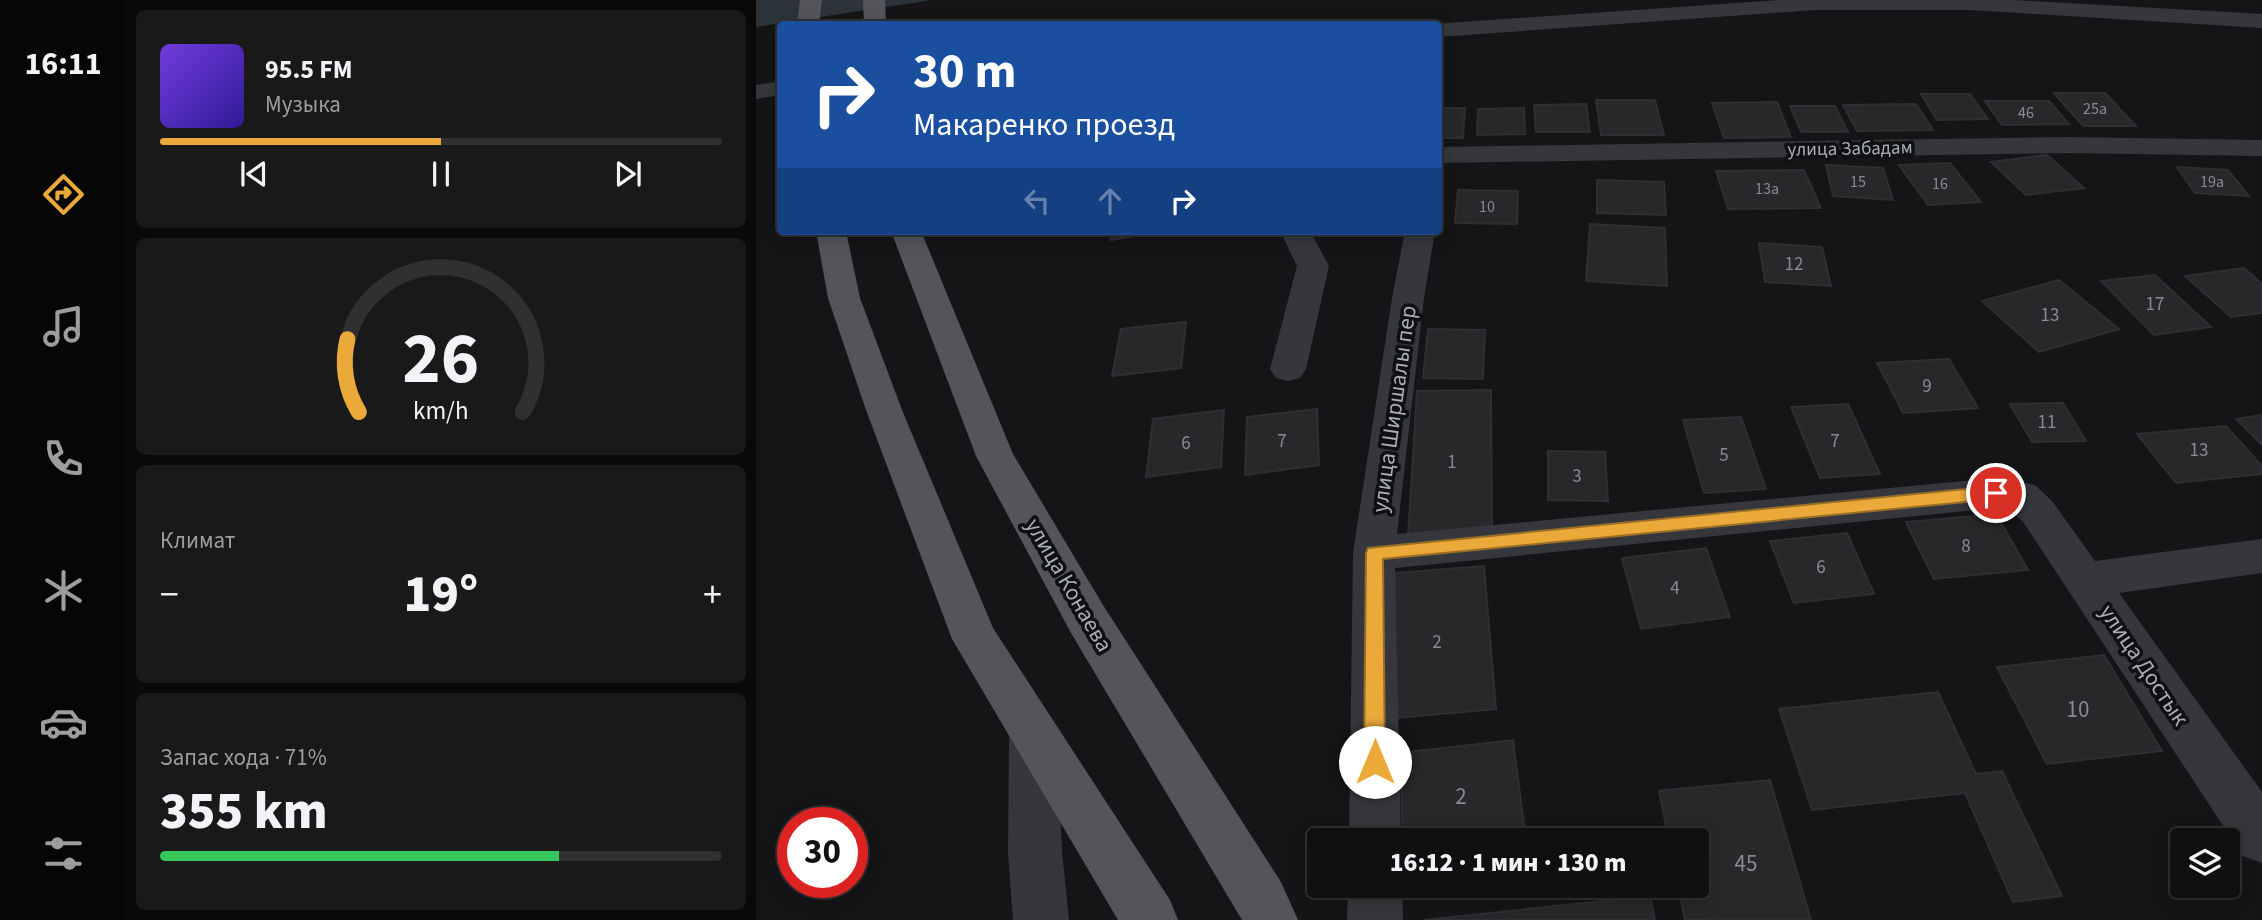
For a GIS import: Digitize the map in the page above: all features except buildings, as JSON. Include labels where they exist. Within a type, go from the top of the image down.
[{"type":"main road","points":[[808,21],[811,0]]},
{"type":"main road","points":[[874,0],[875,21]]},
{"type":"main road","points":[[832,235],[848,310],[884,410],[975,639],[1033,737],[1150,920]]},
{"type":"main road","name":"улица Конаева","points":[[908,235],[995,456],[1087,619],[1262,901],[1270,920]]},
{"type":"street","points":[[1442,30],[1815,4],[1971,4],[2262,21]]},
{"type":"street","points":[[756,92],[777,88]]},
{"type":"street","name":"улица Забадам","points":[[1442,160],[2067,145],[2262,148]]},
{"type":"street","points":[[1288,369],[1313,266],[1297,235]]},
{"type":"street","name":"улица Ширшалы пер","points":[[1375,828],[1374,553],[1408,298],[1419,235]]},
{"type":"street","name":"улица Достык","points":[[1374,553],[1996,493],[2021,496],[2038,512],[2262,837]]},
{"type":"street","points":[[2085,580],[2262,556]]},
{"type":"street","points":[[1033,737],[1035,852],[1041,920]]},
{"type":"street","points":[[1375,898],[1375,920]]},
{"type":"shaded area","points":[[756,0],[932,0],[795,21],[777,21],[777,24],[756,27]]},
{"type":"route","points":[[1375,762],[1374,553],[1996,493]]}]
